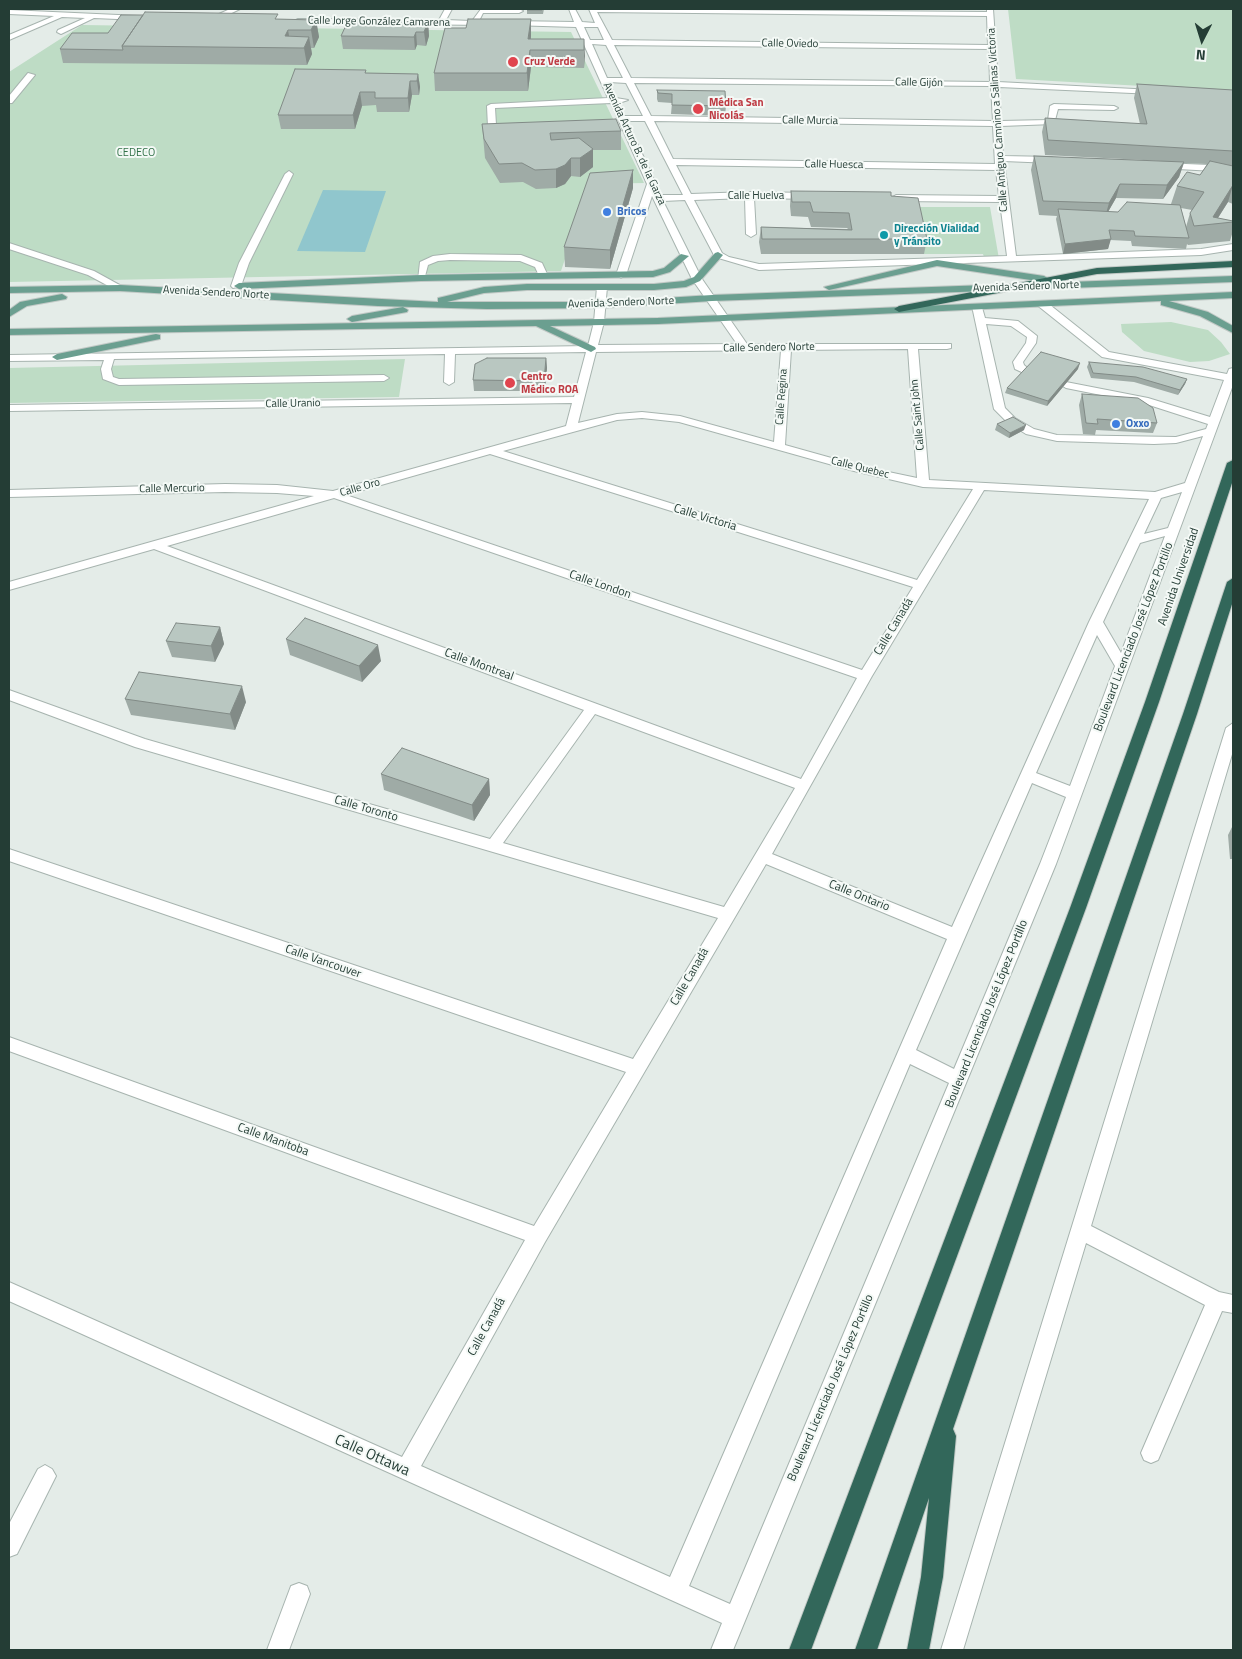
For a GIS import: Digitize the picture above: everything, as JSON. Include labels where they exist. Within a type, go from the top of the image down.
[{"type":"highway","points":[[899,309],[1097,271],[1233,264]]},
{"type":"highway","name":"Avenida Universidad","points":[[800,1650],[1078,908],[1152,702],[1233,463]]},
{"type":"highway","points":[[866,1650],[1190,714],[1233,582]]},
{"type":"highway","points":[[918,1650],[932,1576],[948,1416]]},
{"type":"main road","points":[[291,328],[387,313],[484,290],[506,288],[654,287],[686,284],[697,279],[718,255]]},
{"type":"main road","points":[[9,314],[24,304],[37,300],[100,293],[421,278],[653,274],[667,270],[684,256]]},
{"type":"main road","points":[[792,296],[937,263],[1086,285]]},
{"type":"main road","points":[[506,288],[508,277]]},
{"type":"main road","name":"Avenida Sendero Norte","points":[[9,290],[120,288],[424,305],[601,305],[712,298],[1233,279]]},
{"type":"main road","name":"Avenida Sendero Norte","points":[[9,332],[599,322],[1233,295]]},
{"type":"main road","points":[[1124,300],[1156,302],[1189,309],[1216,320],[1233,330]]},
{"type":"main road","points":[[9,321],[32,331]]},
{"type":"main road","points":[[534,323],[591,349]]},
{"type":"main road","points":[[57,356],[195,330]]},
{"type":"street","points":[[212,19],[236,9]]},
{"type":"street","points":[[442,22],[448,9]]},
{"type":"street","name":"Avenida Arturo B. de la Garza","points":[[572,9],[615,101],[622,122],[660,198],[684,256],[697,279],[712,298]]},
{"type":"street","points":[[592,9],[991,11]]},
{"type":"street","name":"Avenida Arturo B. de la Garza","points":[[592,9],[718,255]]},
{"type":"street","points":[[474,23],[480,11],[519,10],[519,24]]},
{"type":"street","name":"Calle Antiguo Camnino a Salinas Victoria","points":[[991,11],[1002,200],[1012,260]]},
{"type":"street","points":[[9,12],[60,16],[146,18]]},
{"type":"street","points":[[314,21],[335,12]]},
{"type":"street","points":[[9,38],[60,16]]},
{"type":"street","points":[[61,32],[91,17]]},
{"type":"street","points":[[202,19],[230,20]]},
{"type":"street","name":"Calle Jorge González Camarena","points":[[286,20],[492,23]]},
{"type":"street","points":[[501,23],[600,25]]},
{"type":"street","name":"Calle Oviedo","points":[[587,42],[993,47]]},
{"type":"street","points":[[9,100],[31,75]]},
{"type":"street","name":"Calle Gijón","points":[[605,80],[995,84],[1164,92]]},
{"type":"street","points":[[522,128],[494,128],[491,106],[638,100]]},
{"type":"street","name":"Calle Murcia","points":[[622,122],[998,124],[1051,122],[1054,118],[1054,106],[1114,108]]},
{"type":"street","name":"Calle Huesca","points":[[669,162],[1057,161]]},
{"type":"street","points":[[1155,165],[1233,169]]},
{"type":"street","points":[[236,286],[244,263],[289,174]]},
{"type":"street","points":[[621,274],[652,182]]},
{"type":"street","points":[[749,195],[751,234]]},
{"type":"street","name":"Calle Huelva","points":[[660,198],[749,195],[817,196]]},
{"type":"street","points":[[885,197],[1002,200]]},
{"type":"street","points":[[9,246],[91,273],[120,288]]},
{"type":"street","points":[[718,255],[736,262],[758,267],[1012,260],[1201,252],[1233,247]]},
{"type":"street","points":[[421,278],[423,264],[429,260],[489,257],[515,257],[532,261],[539,265],[543,276]]},
{"type":"street","points":[[571,428],[599,322],[602,287]]},
{"type":"street","points":[[712,298],[744,348]]},
{"type":"street","points":[[1040,303],[1106,355],[1167,367],[1232,375]]},
{"type":"street","points":[[977,306],[1000,409],[1011,420],[1030,432],[1057,438],[1154,441],[1176,440],[1212,427]]},
{"type":"street","points":[[980,321],[1001,321],[1014,324],[1032,336],[1031,343],[1018,362],[1019,367],[1026,371]]},
{"type":"street","name":"Calle Saint John","points":[[913,346],[924,483]]},
{"type":"street","name":"Calle Sendero Norte","points":[[591,349],[947,346]]},
{"type":"street","name":"Calle Regina","points":[[778,446],[786,348]]},
{"type":"street","points":[[9,358],[591,349]]},
{"type":"street","points":[[449,382],[450,351]]},
{"type":"street","points":[[1106,355],[1106,374],[1111,395]]},
{"type":"street","points":[[110,356],[106,369],[108,379],[119,382],[384,378]]},
{"type":"street","points":[[1157,376],[1167,367]]},
{"type":"street","name":"Boulevard Licenciado José López Portillo","points":[[722,1650],[1048,864],[1232,375]]},
{"type":"street","points":[[1066,385],[1148,401],[1212,427]]},
{"type":"street","points":[[1148,401],[1151,387]]},
{"type":"street","name":"Calle Uranio","points":[[9,408],[578,400]]},
{"type":"street","name":"Calle Quebec","points":[[571,428],[617,417],[657,416],[680,419],[858,469],[924,483],[1156,496],[1189,486]]},
{"type":"street","name":"Calle Oro","points":[[9,586],[571,428]]},
{"type":"street","name":"Calle Victoria","points":[[492,451],[919,585]]},
{"type":"street","name":"Calle Canadá","points":[[406,1471],[538,1236],[804,786],[865,676],[980,487]]},
{"type":"street","name":"Calle Mercurio","points":[[9,493],[277,488],[335,495]]},
{"type":"street","name":"Calle London","points":[[335,495],[865,676]]},
{"type":"street","points":[[675,1592],[956,936],[1096,622],[1156,496]]},
{"type":"street","points":[[1133,541],[1175,530]]},
{"type":"street","name":"Calle Montreal","points":[[154,545],[804,786]]},
{"type":"street","points":[[1096,622],[1122,666]]},
{"type":"street","name":"Calle Toronto","points":[[9,694],[140,742],[727,914]]},
{"type":"street","points":[[493,846],[593,707]]},
{"type":"street","points":[[952,1650],[1233,728]]},
{"type":"street","points":[[1027,775],[1074,794]]},
{"type":"street","name":"Calle Vancouver","points":[[9,855],[637,1068]]},
{"type":"street","name":"Calle Ontario","points":[[762,856],[956,936]]},
{"type":"street","name":"Calle Manitoba","points":[[9,1044],[538,1236]]},
{"type":"street","points":[[906,1054],[960,1080]]},
{"type":"street","points":[[1080,1230],[1225,1303],[1151,1453]]},
{"type":"street","name":"Calle Ottawa","points":[[9,1291],[735,1618]]},
{"type":"street","points":[[9,1546],[45,1476]]},
{"type":"street","points":[[278,1650],[299,1594]]},
{"type":"green space","points":[[1008,9],[1233,9],[1233,91],[1016,79]]},
{"type":"green space","name":"CEDECO","points":[[82,25],[571,32],[644,183],[590,184],[561,271],[9,282],[9,72]]},
{"type":"green space","points":[[915,207],[990,207],[999,259],[985,261],[983,254],[924,254]]},
{"type":"green space","points":[[1171,322],[1208,330],[1230,354],[1209,361],[1190,362],[1144,351],[1122,332],[1121,324]]},
{"type":"green space","points":[[405,359],[399,397],[9,403],[9,368]]},
{"type":"water","points":[[323,190],[386,191],[365,252],[297,251]]},
{"type":"building","points":[[145,12],[278,14],[275,19],[316,20],[311,30],[288,30],[285,36],[309,37],[304,48],[122,46]]},
{"type":"building","points":[[121,15],[143,15],[122,46],[123,50],[60,49],[72,33],[108,33]]},
{"type":"building","points":[[468,19],[531,19],[528,39],[584,39],[584,50],[530,50],[527,73],[434,73],[445,28],[466,28]]},
{"type":"building","points":[[348,21],[428,22],[424,32],[416,32],[414,37],[341,36]]},
{"type":"building","points":[[295,69],[366,70],[365,73],[418,74],[417,81],[410,81],[408,98],[375,98],[375,92],[360,92],[353,115],[278,115]]},
{"type":"building","points":[[1137,84],[1233,90],[1233,151],[1048,140],[1045,118],[1147,124]]},
{"type":"building","points":[[657,90],[725,91],[726,106],[672,105],[672,94],[658,93]]},
{"type":"building","points":[[616,119],[621,131],[550,133],[551,140],[579,138],[593,149],[580,158],[571,158],[565,165],[556,169],[535,170],[522,163],[499,164],[484,139],[482,124]]},
{"type":"building","points":[[1034,156],[1184,162],[1167,185],[1120,184],[1109,203],[1043,201]]},
{"type":"building","points":[[1210,161],[1233,166],[1233,185],[1213,217],[1233,222],[1194,226],[1190,213],[1204,192],[1177,186],[1187,172],[1200,175]]},
{"type":"building","points":[[633,170],[610,250],[564,247],[590,173]]},
{"type":"building","points":[[791,191],[891,192],[891,196],[918,198],[927,239],[762,239],[761,227],[852,230],[849,213],[813,212],[810,202],[792,202]]},
{"type":"building","points":[[1127,202],[1180,205],[1189,238],[1135,236],[1134,231],[1109,230],[1111,239],[1065,244],[1058,209],[1118,212]]},
{"type":"building","points":[[1041,352],[1080,363],[1048,401],[1007,388]]},
{"type":"building","points":[[487,358],[546,358],[544,381],[473,380],[475,364]]},
{"type":"building","points":[[1089,362],[1143,367],[1187,379],[1180,390],[1136,377],[1093,373]]},
{"type":"building","points":[[1082,394],[1138,398],[1153,408],[1157,423],[1097,419],[1098,424],[1086,423]]},
{"type":"building","points":[[1013,417],[1026,425],[1010,433],[997,424]]},
{"type":"building","points":[[305,618],[378,645],[359,666],[286,639]]},
{"type":"building","points":[[176,623],[220,627],[211,646],[166,641]]},
{"type":"building","points":[[139,672],[242,686],[230,714],[125,699]]},
{"type":"building","points":[[402,748],[489,779],[472,805],[381,774]]},
{"type":"place","name":"Cruz Verde","points":[[513,62]]},
{"type":"place","name":"Médica San Nicolás","points":[[698,109]]},
{"type":"place","name":"Bricos","points":[[607,212]]},
{"type":"place","name":"Dirección Vialidad y Tránsito","points":[[884,235]]},
{"type":"place","name":"Centro Médico ROA","points":[[510,383]]},
{"type":"place","name":"Oxxo","points":[[1116,424]]}]
